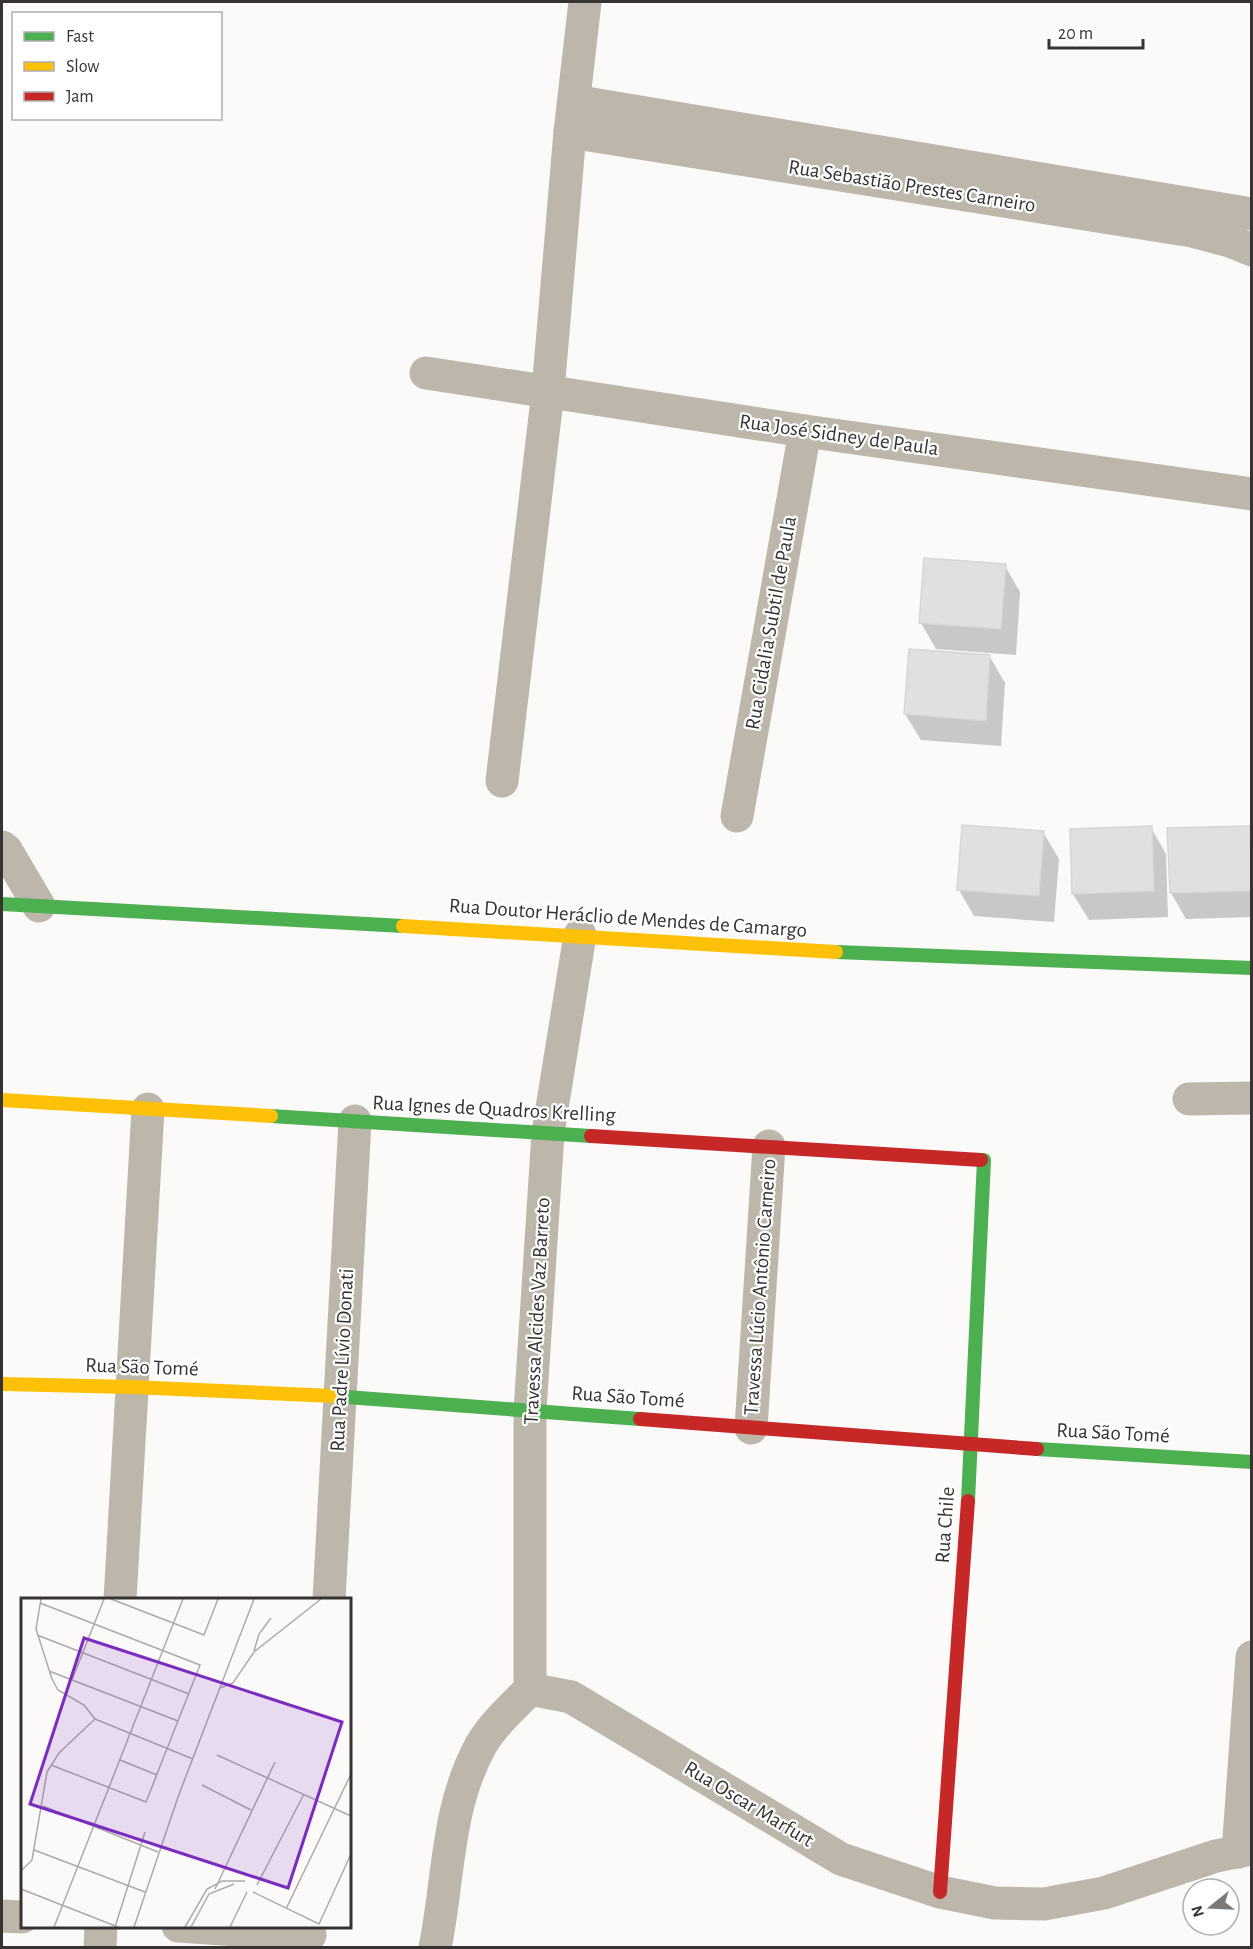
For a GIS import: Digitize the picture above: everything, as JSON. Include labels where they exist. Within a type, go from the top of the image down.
[{"type":"street","points":[[502,781],[548,391],[572,117],[585,2]]},
{"type":"street","name":"Rua Sebastião Prestes Carneiro","points":[[572,117],[1251,214]]},
{"type":"street","name":"Rua Sebastião Prestes Carneiro","points":[[572,117],[1192,231],[1230,241],[1251,250]]},
{"type":"street","name":"Rua José Sidney de Paula","points":[[426,373],[805,431],[1251,494]]},
{"type":"street","name":"Rua Cidalia Subtil de Paula","points":[[737,816],[805,431]]},
{"type":"street","points":[[2,847],[12,858],[39,906]]},
{"type":"street","name":"Rua Doutor Heráclio de Mendes de Camargo","points":[[2,904],[580,935],[878,955],[1251,968]]},
{"type":"street","name":"Travessa Alcides Vaz Barreto","points":[[530,1689],[530,1411],[548,1133],[580,935]]},
{"type":"street","points":[[1189,1099],[1251,1098]]},
{"type":"street","name":"Rua Ignes de Quadros Krelling","points":[[2,1100],[984,1160]]},
{"type":"street","points":[[120,1598],[148,1109]]},
{"type":"street","name":"Rua Padre Lívio Donati","points":[[328,1598],[355,1121]]},
{"type":"street","name":"Travessa Lúcio Antônio Carneiro","points":[[751,1428],[769,1146]]},
{"type":"street","name":"Rua Chile","points":[[940,1892],[972,1445],[984,1160]]},
{"type":"street","name":"Rua São Tomé","points":[[2,1384],[340,1396],[972,1445],[1251,1462]]},
{"type":"street","points":[[1245,1850],[1251,1657]]},
{"type":"street","points":[[435,1947],[447,1858],[459,1798],[482,1745],[501,1719],[530,1689]]},
{"type":"street","name":"Rua Oscar Marfurt","points":[[530,1689],[571,1697],[841,1859],[940,1892],[995,1904],[1044,1904],[1104,1893],[1216,1856],[1245,1850]]},
{"type":"street","points":[[2,1916],[21,1917]]},
{"type":"street","points":[[100,1947],[101,1928]]},
{"type":"street","points":[[204,1928],[310,1936]]},
{"type":"building","points":[[924,558],[1006,564],[1001,629],[919,623]]},
{"type":"building","points":[[909,649],[990,655],[986,721],[904,714]]},
{"type":"building","points":[[962,825],[1044,831],[1039,896],[957,890]]},
{"type":"building","points":[[1152,826],[1154,891],[1072,894],[1070,829]]},
{"type":"building","points":[[1250,826],[1252,891],[1170,893],[1167,828]]},
{"type":"traffic: fast","points":[[2,904],[403,926]]},
{"type":"traffic: fast","points":[[836,952],[1252,968]]},
{"type":"traffic: fast","points":[[271,1116],[591,1136]]},
{"type":"traffic: fast","points":[[968,1501],[984,1160],[981,1160]]},
{"type":"traffic: fast","points":[[333,1396],[640,1419]]},
{"type":"traffic: fast","points":[[1037,1449],[1252,1462]]},
{"type":"traffic: slow","points":[[403,926],[836,952]]},
{"type":"traffic: slow","points":[[2,1100],[271,1116]]},
{"type":"traffic: slow","points":[[2,1384],[333,1396]]},
{"type":"traffic: jam","points":[[591,1136],[981,1160]]},
{"type":"traffic: jam","points":[[640,1419],[1037,1449]]},
{"type":"traffic: jam","points":[[940,1892],[968,1501]]}]
